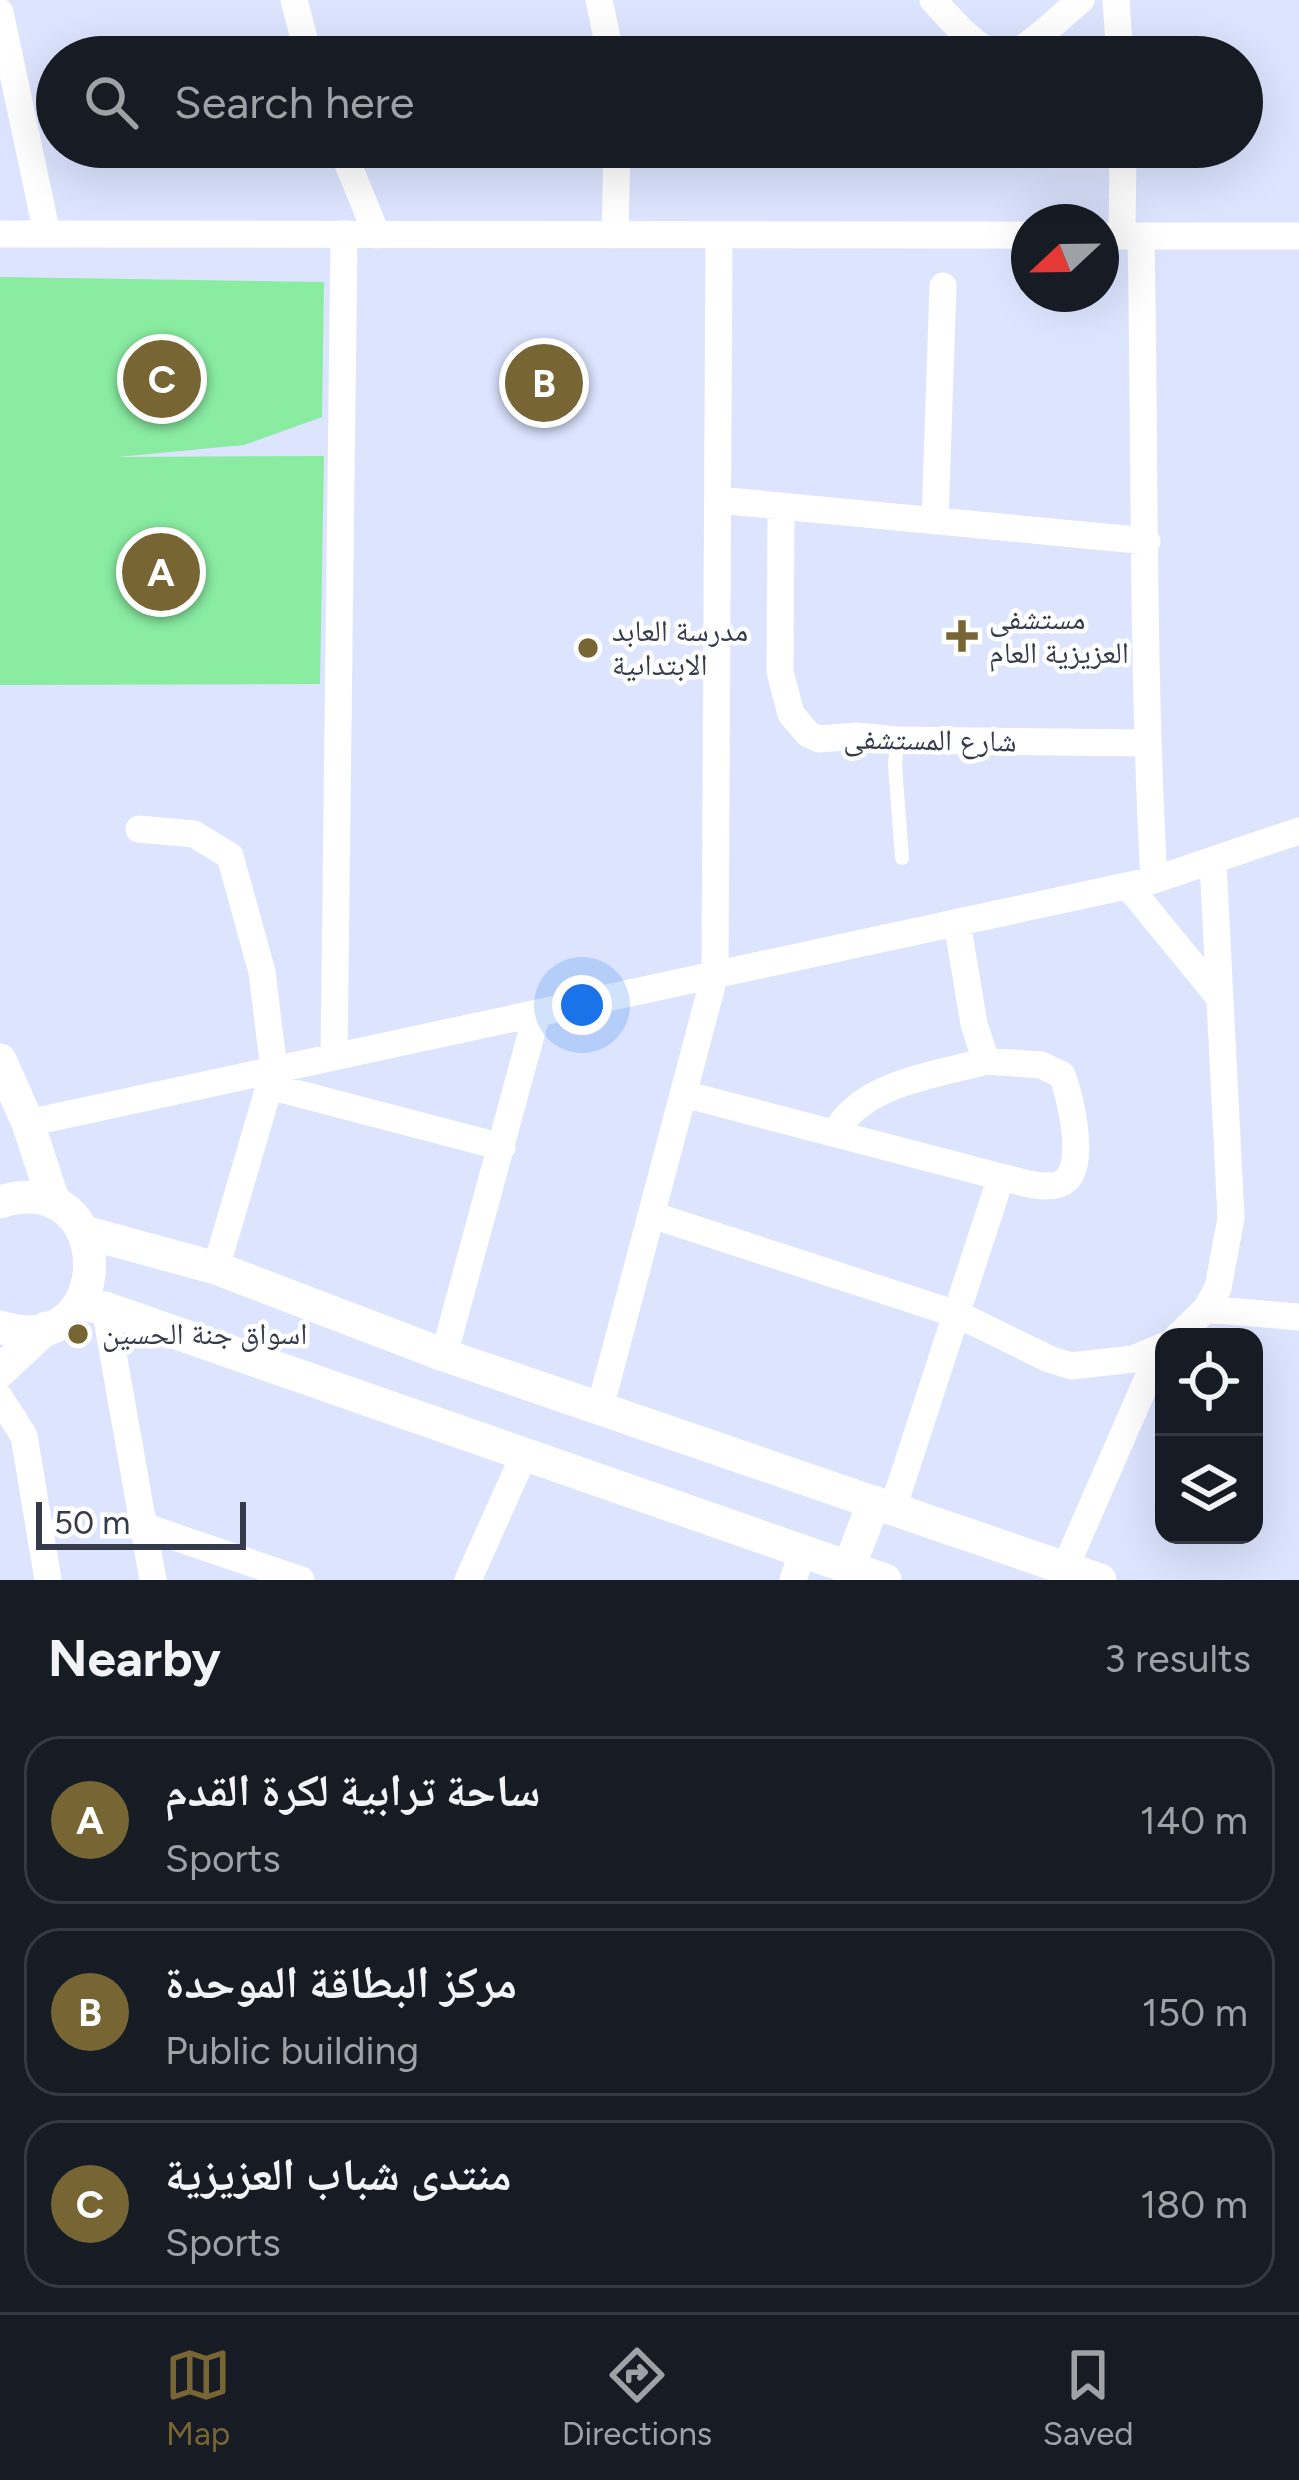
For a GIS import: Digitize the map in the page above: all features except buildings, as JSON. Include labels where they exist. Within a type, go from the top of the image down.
[{"type":"street","points":[[294,0],[303,36]]},
{"type":"street","points":[[599,0],[607,36]]},
{"type":"street","points":[[933,0],[970,36]]},
{"type":"street","points":[[1038,36],[1082,0]]},
{"type":"street","points":[[1116,0],[1119,36]]},
{"type":"street","points":[[0,13],[47,234]]},
{"type":"street","points":[[349,168],[376,235]]},
{"type":"street","points":[[615,235],[616,168]]},
{"type":"street","points":[[1123,168],[1122,236],[1147,541],[1141,883],[1219,997]]},
{"type":"street","points":[[0,234],[1011,236]]},
{"type":"street","points":[[334,1057],[344,234]]},
{"type":"street","points":[[600,1408],[716,974],[719,235]]},
{"type":"street","points":[[1122,236],[1299,236]]},
{"type":"street","points":[[934,521],[943,286]]},
{"type":"street","points":[[718,500],[1147,541]]},
{"type":"street","name":"شارع المستشفى","points":[[781,506],[780,673],[791,714],[799,726],[819,739],[1146,743]]},
{"type":"street","points":[[139,829],[194,834],[230,856],[262,972],[272,1078],[216,1268]]},
{"type":"street","points":[[28,1123],[272,1078],[334,1057],[1141,883],[1299,831]]},
{"type":"street","points":[[1185,1328],[1206,1309],[1218,1288],[1232,1218],[1213,862]]},
{"type":"street","points":[[957,922],[974,1024],[986,1061]]},
{"type":"street","points":[[444,1355],[537,1013]]},
{"type":"street","points":[[0,1060],[28,1123],[54,1203],[84,1232],[216,1268],[444,1355],[1100,1580]]},
{"type":"street","points":[[684,1094],[1001,1177],[1041,1186],[1062,1184],[1070,1177],[1076,1132],[1062,1075],[1041,1065],[986,1061],[874,1094],[845,1115],[835,1133]]},
{"type":"street","points":[[272,1078],[502,1147]]},
{"type":"street","points":[[849,1568],[884,1505],[959,1315],[1001,1177]]},
{"type":"street","points":[[0,1202],[21,1197],[54,1203]]},
{"type":"street","points":[[652,1215],[959,1315],[1072,1366],[1133,1359],[1155,1349]]},
{"type":"street","points":[[84,1232],[92,1269],[92,1306],[153,1580]]},
{"type":"street","points":[[0,1327],[20,1332],[46,1328],[92,1306],[524,1455],[797,1566],[849,1568],[885,1580]]},
{"type":"street","points":[[1206,1309],[1299,1317]]},
{"type":"street","points":[[0,1371],[46,1328]]},
{"type":"street","points":[[1065,1568],[1155,1370]]},
{"type":"street","points":[[0,1399],[24,1436],[48,1580]]},
{"type":"street","points":[[468,1580],[524,1455]]},
{"type":"street","points":[[143,1526],[301,1580]]},
{"type":"lane","points":[[898,740],[895,766],[902,858]]},
{"type":"green space","points":[[0,277],[324,282],[322,417],[244,445],[117,457],[324,456],[320,684],[0,685]]},
{"type":"place","name":"منتدى شباب العزيزية","points":[[162,379]]},
{"type":"place","name":"مركز البطاقة الموحدة","points":[[544,383]]},
{"type":"place","name":"ساحة ترابية لكرة القدم","points":[[161,572]]},
{"type":"place","name":"مستشفى العزيزية العام","points":[[962,636]]},
{"type":"place","name":"مدرسة العابد الابتداىية","points":[[588,648]]},
{"type":"place","name":"اسواق جنة الحسين","points":[[78,1334]]}]
